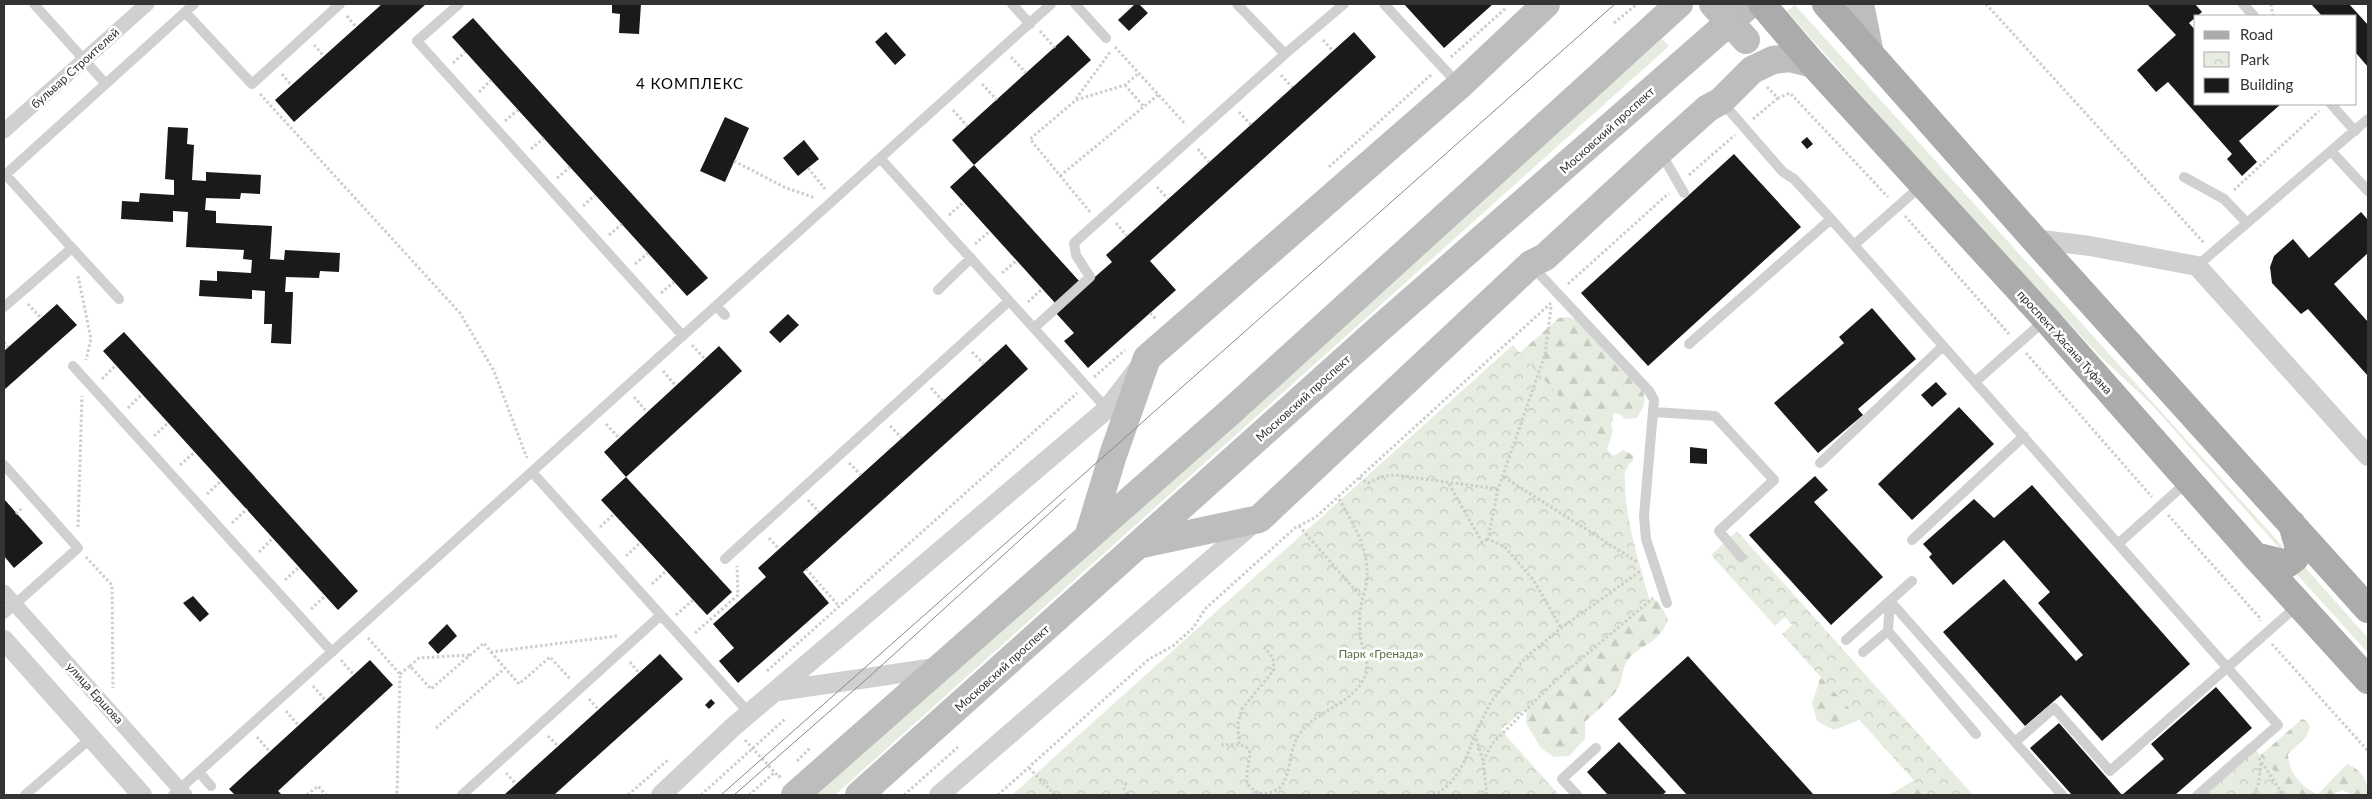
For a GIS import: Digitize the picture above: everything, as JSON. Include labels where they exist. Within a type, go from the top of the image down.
[{"type":"main road","points":[[1089,534],[1113,455],[1138,352],[1460,86],[1546,4]]},
{"type":"main road","points":[[787,786],[942,667],[1089,534],[1229,412],[1679,4]]},
{"type":"main road","points":[[1714,4],[1752,49],[1754,58],[1752,70]]},
{"type":"main road","points":[[1826,4],[2034,239],[2368,609]]},
{"type":"main road","points":[[1860,4],[1870,54]]},
{"type":"main road","name":"проспект Хасана Туфана","points":[[1761,7],[2046,319],[2255,556],[2368,680]]},
{"type":"main road","name":"Московский проспект","points":[[859,795],[1379,329],[1761,7]]},
{"type":"main road","points":[[1140,544],[1259,519],[1531,264],[1545,257],[1708,108],[1721,101],[1752,70],[1773,60],[1789,58],[1813,64]]},
{"type":"main road","points":[[2255,556],[2287,564],[2295,558],[2299,548],[2292,524]]},
{"type":"street","name":"бульвар Строителей","points":[[4,131],[146,4]]},
{"type":"street","points":[[2034,239],[2090,246],[2197,266],[2368,456]]},
{"type":"street","points":[[661,795],[733,727],[778,691],[1107,409],[1138,352]]},
{"type":"street","points":[[939,795],[1259,519]]},
{"type":"street","name":"улица Ершова","points":[[4,592],[9,609],[113,714],[179,793]]},
{"type":"street","points":[[4,640],[142,795]]},
{"type":"street","points":[[778,691],[942,667]]},
{"type":"lane","points":[[34,4],[105,84]]},
{"type":"lane","points":[[119,299],[5,175],[194,4]]},
{"type":"lane","points":[[185,12],[252,84],[340,4]]},
{"type":"lane","points":[[459,4],[417,42],[683,336]]},
{"type":"lane","points":[[1012,4],[1031,23]]},
{"type":"lane","points":[[179,793],[248,727],[1051,4]]},
{"type":"lane","points":[[1075,4],[1106,38]]},
{"type":"lane","points":[[1237,4],[1285,54]]},
{"type":"lane","points":[[1034,328],[1090,277],[1076,255],[1074,243],[1285,54],[1344,4]]},
{"type":"lane","points":[[1384,4],[1460,86]]},
{"type":"lane","points":[[2243,4],[2253,15]]},
{"type":"lane","points":[[1721,101],[1784,172],[1794,179],[1831,219],[2278,725],[2198,795]]},
{"type":"lane","points":[[2332,105],[2355,131]]},
{"type":"lane","points":[[2197,266],[2368,118]]},
{"type":"lane","points":[[1660,151],[1681,189]]},
{"type":"lane","points":[[2331,151],[2368,191]]},
{"type":"lane","points":[[880,158],[1107,409]]},
{"type":"lane","points":[[2184,176],[2224,199],[2247,223]]},
{"type":"lane","points":[[1854,246],[1922,185]]},
{"type":"lane","points":[[1689,344],[1831,219]]},
{"type":"lane","points":[[4,307],[72,248]]},
{"type":"lane","points":[[938,290],[968,255]]},
{"type":"lane","points":[[1531,264],[1554,298],[1649,391],[1654,400],[1644,492],[1644,516],[1646,539],[1667,603]]},
{"type":"lane","points":[[725,558],[1009,301]]},
{"type":"lane","points":[[716,306],[725,315]]},
{"type":"lane","points":[[1974,382],[2046,319]]},
{"type":"lane","points":[[1820,462],[1943,346]]},
{"type":"lane","points":[[73,366],[332,652]]},
{"type":"lane","points":[[1654,412],[1715,416],[1774,480],[1718,532],[1741,557]]},
{"type":"lane","points":[[1912,540],[2024,436]]},
{"type":"lane","points":[[4,465],[78,548],[9,609]]},
{"type":"lane","points":[[532,472],[750,714]]},
{"type":"lane","points":[[2118,544],[2189,481]]},
{"type":"lane","points":[[1846,640],[1912,581]]},
{"type":"lane","points":[[1890,601],[1888,631],[1976,734]]},
{"type":"lane","points":[[1890,601],[2060,795]]},
{"type":"lane","points":[[2015,742],[2054,708],[2110,771],[2299,605]]},
{"type":"lane","points":[[462,795],[642,633],[665,619]]},
{"type":"lane","points":[[1863,652],[1888,631]]},
{"type":"lane","points":[[25,795],[91,738]]},
{"type":"lane","points":[[1577,795],[1562,779],[1596,748]]},
{"type":"lane","points":[[199,772],[211,786]]},
{"type":"path","points":[[1323,172],[1510,4]]},
{"type":"path","points":[[1614,23],[1637,4]]},
{"type":"path","points":[[1986,4],[2212,252]]},
{"type":"path","points":[[1031,23],[1055,48]]},
{"type":"path","points":[[1106,38],[1195,135]]},
{"type":"path","points":[[1003,48],[1026,74]]},
{"type":"path","points":[[1098,222],[1030,139],[1076,100],[1104,57],[1115,48]]},
{"type":"path","points":[[1752,70],[1778,98]]},
{"type":"path","points":[[1076,100],[1125,85],[1139,73]]},
{"type":"path","points":[[974,74],[997,100]]},
{"type":"path","points":[[252,84],[460,313],[494,371],[532,472]]},
{"type":"path","points":[[1125,85],[1144,107]]},
{"type":"path","points":[[998,795],[1149,659],[1172,646],[1193,628],[1206,608],[1299,526],[1316,517],[1554,298],[1681,189],[1744,127],[1778,98],[1790,93],[1897,207],[2258,617],[2264,635],[2368,751]]},
{"type":"path","points":[[1060,176],[1158,95]]},
{"type":"path","points":[[945,101],[967,126]]},
{"type":"path","points":[[2224,199],[2320,110]]},
{"type":"path","points":[[734,161],[784,187],[832,202]]},
{"type":"path","points":[[808,168],[832,202]]},
{"type":"path","points":[[939,224],[964,202]]},
{"type":"path","points":[[968,255],[990,231]]},
{"type":"path","points":[[992,282],[1016,260]]},
{"type":"path","points":[[1018,311],[1042,289]]},
{"type":"path","points":[[19,294],[40,318]]},
{"type":"path","points":[[1554,298],[1558,309]]},
{"type":"path","points":[[1488,539],[1498,489],[1545,355],[1554,298]]},
{"type":"path","points":[[1150,313],[1158,320]]},
{"type":"path","points":[[1151,327],[1164,315]]},
{"type":"path","points":[[683,336],[705,359]]},
{"type":"path","points":[[4,342],[8,347]]},
{"type":"path","points":[[766,672],[1086,385],[1138,352]]},
{"type":"path","points":[[654,362],[676,386]]},
{"type":"path","points":[[92,387],[116,366]]},
{"type":"path","points":[[626,388],[647,412]]},
{"type":"path","points":[[118,416],[142,394]]},
{"type":"path","points":[[596,414],[619,438]]},
{"type":"path","points":[[144,445],[168,423]]},
{"type":"path","points":[[170,474],[195,452]]},
{"type":"path","points":[[1359,478],[1368,483],[1385,476],[1395,475],[1449,484],[1498,489]]},
{"type":"path","points":[[1504,476],[1646,567]]},
{"type":"path","points":[[197,503],[221,481]]},
{"type":"path","points":[[1449,484],[1482,542],[1488,539]]},
{"type":"path","points":[[1221,745],[1239,744],[1249,750],[1251,755],[1246,771],[1247,784],[1257,793],[1265,795],[1274,792],[1282,787],[1286,779],[1292,747],[1300,734],[1324,712],[1349,696],[1360,684],[1367,669],[1368,659],[1360,637],[1362,598],[1367,580],[1367,566],[1363,545],[1338,497]]},
{"type":"path","points":[[223,532],[247,509]]},
{"type":"path","points":[[590,536],[614,514]]},
{"type":"path","points":[[1299,526],[1362,598]]},
{"type":"path","points":[[249,560],[273,538]]},
{"type":"path","points":[[1488,539],[1505,547],[1534,581],[1561,628]]},
{"type":"path","points":[[616,565],[640,543]]},
{"type":"path","points":[[78,548],[112,585],[113,714]]},
{"type":"path","points":[[685,642],[738,595],[737,548]]},
{"type":"path","points":[[1643,558],[1648,575]]},
{"type":"path","points":[[275,589],[299,567]]},
{"type":"path","points":[[1433,795],[1450,784],[1458,775],[1489,705],[1525,658],[1561,628],[1646,567]]},
{"type":"path","points":[[806,569],[839,606]]},
{"type":"path","points":[[642,593],[666,571]]},
{"type":"path","points":[[1483,761],[1492,744],[1554,682],[1653,597],[1652,589]]},
{"type":"path","points":[[301,618],[325,596]]},
{"type":"path","points":[[665,619],[692,600]]},
{"type":"path","points":[[359,627],[400,674],[396,795]]},
{"type":"path","points":[[491,652],[642,633]]},
{"type":"path","points":[[410,666],[430,689],[484,643],[519,684],[550,657],[580,689]]},
{"type":"path","points":[[1239,744],[1239,716],[1242,709],[1274,670],[1273,658],[1263,646]]},
{"type":"path","points":[[332,652],[354,675]]},
{"type":"path","points":[[400,674],[418,658],[470,655]]},
{"type":"path","points":[[436,728],[505,668]]},
{"type":"path","points":[[304,677],[326,701]]},
{"type":"path","points":[[277,702],[299,726]]},
{"type":"path","points":[[701,795],[785,719]]},
{"type":"path","points":[[248,727],[270,752]]},
{"type":"path","points":[[733,727],[787,786]]},
{"type":"path","points":[[1475,735],[1483,761],[1487,795]]},
{"type":"path","points":[[904,795],[958,747]]},
{"type":"path","points":[[2252,748],[2284,795]]},
{"type":"path","points":[[628,795],[671,757]]},
{"type":"path","points":[[2255,795],[2259,782],[2261,761]]},
{"type":"path","points":[[1028,768],[1054,795]]},
{"type":"path","points":[[749,795],[774,772]]},
{"type":"path","points":[[1126,783],[1124,789],[1127,795]]},
{"type":"path","points":[[307,795],[318,786],[326,795]]},
{"type":"green space","points":[[1795,5],[2283,547],[2281,550],[2152,405],[2099,355],[1954,200],[1787,11]]},
{"type":"green space","points":[[1662,39],[1669,46],[835,795],[811,795]]},
{"type":"green space","points":[[1569,317],[1579,321],[1642,388],[1644,404],[1637,418],[1625,419],[1620,414],[1614,413],[1611,424],[1613,431],[1607,449],[1609,454],[1613,456],[1623,450],[1633,455],[1633,461],[1629,464],[1626,471],[1617,475],[1388,469],[1559,318]]},
{"type":"green space","name":"Парк «Гренада»","points":[[1513,345],[1625,469],[1626,502],[1649,598],[1501,730],[1559,795],[1012,795]]},
{"type":"green space","points":[[1737,531],[1973,795],[1927,795],[1782,634],[1792,625],[1785,617],[1775,626],[1711,555]]},
{"type":"green space","points":[[2302,564],[2368,638],[2368,653],[2293,570]]},
{"type":"green space","points":[[1643,597],[1658,601],[1668,619],[1665,626],[1657,637],[1628,660],[1616,692],[1585,722],[1585,739],[1569,756],[1554,757],[1541,748],[1526,723],[1527,711],[1523,707]]},
{"type":"green space","points":[[1836,672],[1868,696],[1857,721],[1834,730],[1817,721],[1812,703],[1820,679]]},
{"type":"green space","points":[[2302,719],[2307,721],[2310,727],[2306,737],[2288,754],[2290,767],[2301,784],[2318,794],[2347,764],[2363,776],[2367,785],[2368,795],[2353,795],[2342,790],[2332,795],[2215,795]]},
{"type":"green space","points":[[2249,743],[2296,795],[2190,795]]},
{"type":"green space","points":[[1921,776],[1960,795],[1889,795]]},
{"type":"building","points":[[382,4],[426,4],[294,122],[275,100]]},
{"type":"building","points":[[612,4],[641,4],[639,34],[619,33],[620,14],[612,13]]},
{"type":"building","points":[[1135,4],[1139,4],[1148,13],[1129,31],[1118,20]]},
{"type":"building","points":[[1404,4],[1493,4],[1444,48]]},
{"type":"building","points":[[2147,4],[2195,4],[2202,12],[2198,15],[2194,15],[2194,19],[2189,23],[2194,29],[2194,105],[2280,105],[2239,141],[2257,162],[2242,176],[2227,159],[2232,154],[2168,82],[2156,92],[2137,70],[2176,35]]},
{"type":"building","points":[[2311,4],[2349,4],[2368,25],[2368,67],[2357,54],[2357,15],[2321,15]]},
{"type":"building","points":[[473,18],[708,278],[687,296],[452,37]]},
{"type":"building","points":[[886,32],[906,55],[895,65],[875,42]]},
{"type":"building","points":[[1354,32],[1376,57],[1150,261],[1176,290],[1088,368],[1064,341],[1074,333],[1055,312],[1112,262],[1106,255]]},
{"type":"building","points":[[1068,35],[1091,60],[974,165],[952,140]]},
{"type":"building","points":[[725,117],[749,128],[725,182],[700,171]]},
{"type":"building","points":[[168,127],[188,128],[187,144],[194,145],[192,180],[206,181],[206,172],[261,175],[260,194],[241,193],[240,199],[206,198],[205,210],[216,211],[216,223],[272,226],[270,259],[284,260],[285,250],[340,253],[339,272],[320,271],[319,278],[286,277],[285,292],[293,292],[291,344],[271,343],[272,324],[264,324],[265,291],[252,290],[252,299],[199,296],[200,280],[217,281],[217,271],[251,273],[252,260],[243,259],[244,250],[186,247],[188,212],[173,211],[173,222],[121,219],[122,201],[139,202],[140,193],[174,195],[174,180],[165,179]]},
{"type":"building","points":[[1807,137],[1813,144],[1807,149],[1801,142]]},
{"type":"building","points":[[804,140],[819,159],[798,176],[783,158]]},
{"type":"building","points":[[1734,154],[1801,227],[1648,366],[1581,293]]},
{"type":"building","points":[[974,165],[1080,282],[1056,304],[950,187]]},
{"type":"building","points":[[2361,212],[2368,220],[2368,253],[2334,284],[2368,322],[2368,376],[2308,309],[2301,314],[2272,283],[2270,267],[2274,256],[2293,239],[2309,258]]},
{"type":"building","points":[[57,304],[77,325],[4,390],[4,351]]},
{"type":"building","points":[[1872,308],[1916,359],[1858,409],[1863,415],[1818,453],[1774,403],[1844,343],[1839,337]]},
{"type":"building","points":[[788,314],[799,325],[780,343],[769,332]]},
{"type":"building","points":[[124,332],[358,591],[338,610],[103,351]]},
{"type":"building","points":[[1006,344],[1028,369],[803,572],[829,603],[738,683],[719,661],[734,648],[713,624],[766,577],[758,568]]},
{"type":"building","points":[[719,346],[742,371],[626,477],[604,452]]},
{"type":"building","points":[[1936,382],[1947,394],[1932,407],[1921,395]]},
{"type":"building","points":[[1959,407],[1994,444],[1912,520],[1878,484]]},
{"type":"building","points":[[1690,447],[1707,449],[1707,464],[1690,463]]},
{"type":"building","points":[[1815,476],[1828,490],[1814,502],[1883,577],[1831,625],[1749,535]]},
{"type":"building","points":[[626,477],[732,592],[707,615],[601,500]]},
{"type":"building","points":[[2032,485],[2190,664],[2102,741],[2061,695],[2025,726],[1943,632],[2004,579],[2076,661],[2083,655],[2038,603],[2050,592],[2004,540],[1953,585],[1929,557],[1932,554],[1923,544],[1974,499],[1994,518]]},
{"type":"building","points":[[4,499],[43,543],[14,568],[4,556]]},
{"type":"building","points":[[193,596],[209,614],[200,622],[183,603]]},
{"type":"building","points":[[447,624],[457,636],[438,654],[428,643]]},
{"type":"building","points":[[660,654],[683,679],[554,795],[504,795]]},
{"type":"building","points":[[1688,656],[1814,795],[1687,795],[1618,719]]},
{"type":"building","points":[[370,660],[393,685],[278,791],[282,795],[235,795],[229,789]]},
{"type":"building","points":[[2216,687],[2252,728],[2175,795],[2122,795],[2164,759],[2151,744]]},
{"type":"building","points":[[711,699],[715,703],[709,709],[705,705]]},
{"type":"building","points":[[2059,723],[2122,795],[2072,795],[2030,748]]},
{"type":"building","points":[[1619,742],[1666,792],[1662,795],[1608,795],[1587,772]]},
{"type":"tram line","points":[[721,795],[1615,4]]},
{"type":"tram line","points":[[734,795],[870,676],[1065,499]]},
{"type":"district","name":"4 КОМПЛЕКС","points":[[690,83]]}]
